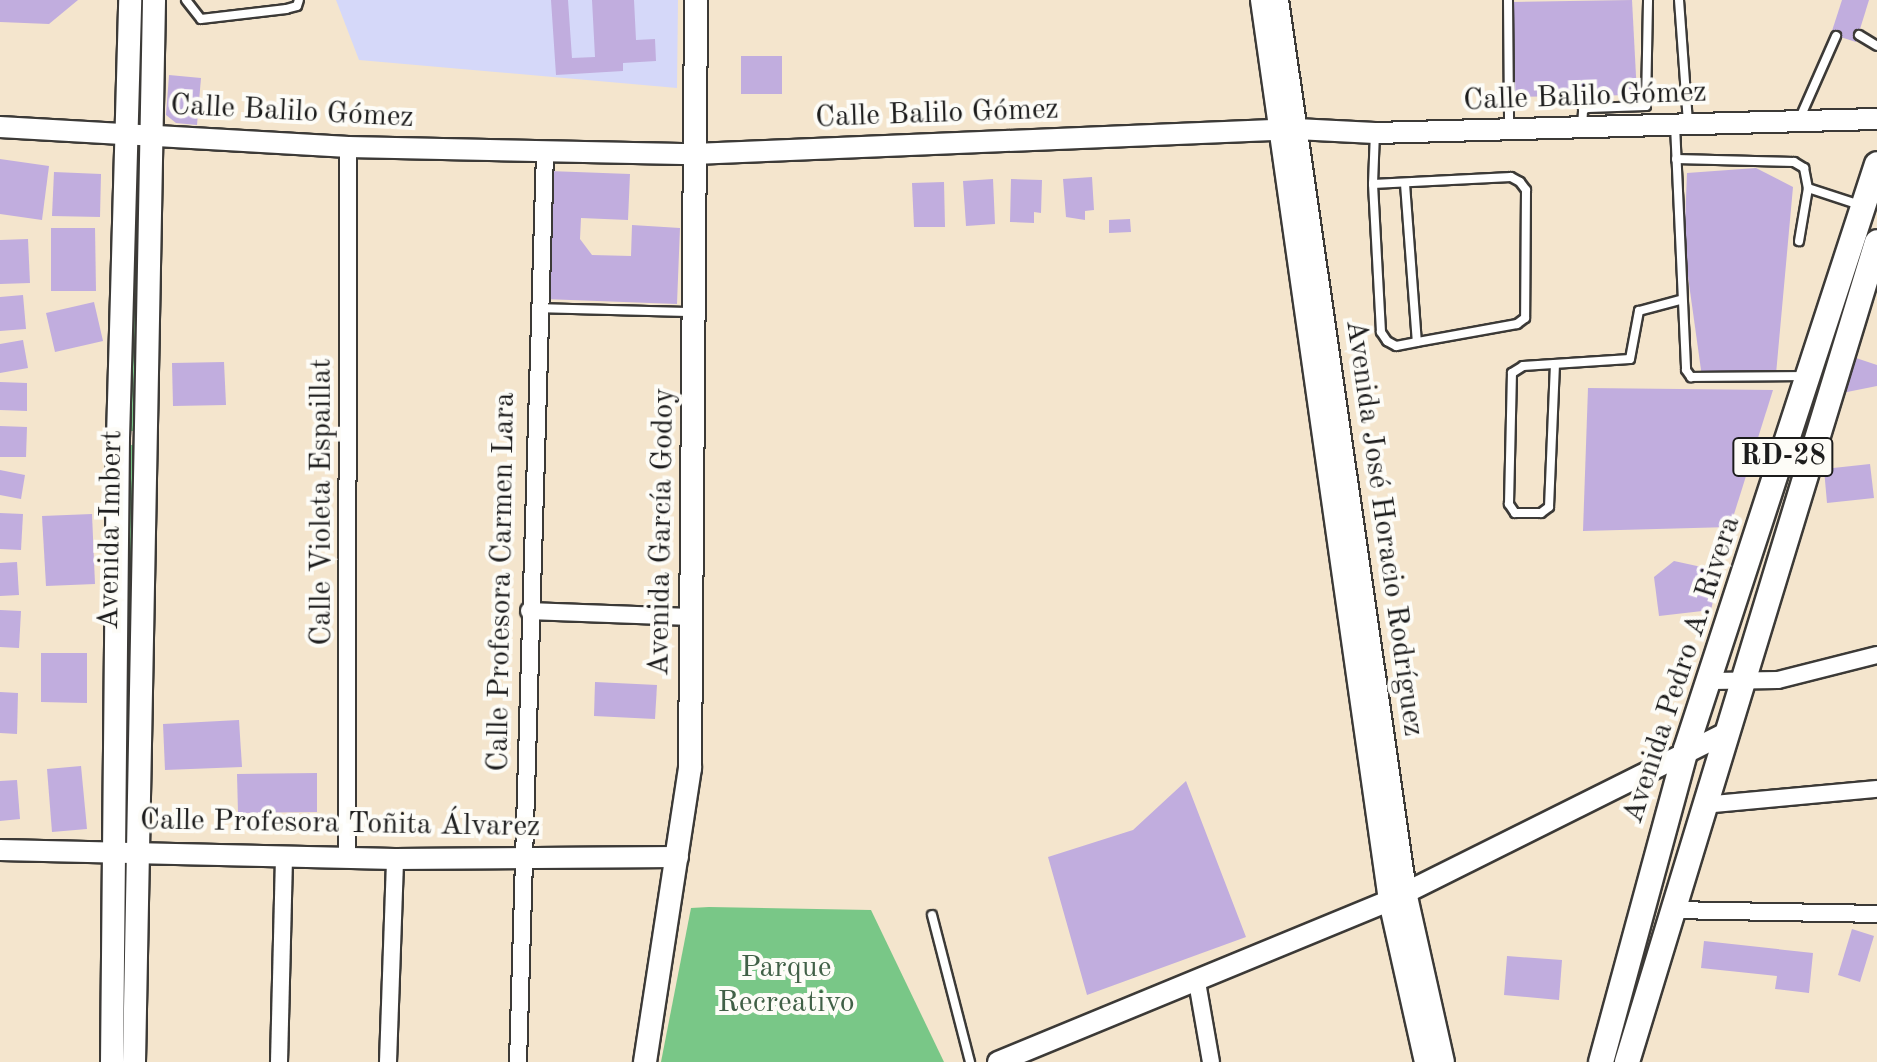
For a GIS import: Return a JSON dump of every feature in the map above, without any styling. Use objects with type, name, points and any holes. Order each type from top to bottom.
[{"type":"main road","name":"Avenida Imbert","points":[[130,0],[118,438],[126,851],[134,1062]]},
{"type":"main road","name":"Avenida Imbert","points":[[112,1062],[126,851],[142,438],[154,0]]},
{"type":"main road","name":"Avenida García Godoy","points":[[645,1062],[690,768],[696,0]]},
{"type":"main road","name":"Avenida Pedro A. Rivera","points":[[1601,1062],[1686,749],[1711,681],[1877,164]]},
{"type":"main road","name":"Avenida Pedro A. Rivera","points":[[1627,1062],[1724,734],[1877,242]]},
{"type":"street","name":"Avenida José Horacio Rodríguez","points":[[1261,0],[1287,129],[1397,896],[1425,1062]]},
{"type":"street","name":"Avenida José Horacio Rodríguez","points":[[1278,0],[1287,129]]},
{"type":"street","name":"Calle Balilo Gómez","points":[[0,127],[348,147],[694,154],[1287,129],[1375,133],[1877,119]]},
{"type":"street","name":"Calle Violeta Espaillat","points":[[347,857],[348,147]]},
{"type":"street","name":"Calle Profesora Carmen Lara","points":[[518,1062],[537,308],[545,151]]},
{"type":"street","points":[[118,438],[142,438]]},
{"type":"street","points":[[529,611],[690,617]]},
{"type":"street","points":[[1711,681],[1740,684],[1778,680],[1877,655]]},
{"type":"street","points":[[998,1062],[1197,982],[1397,896],[1686,749],[1724,734]]},
{"type":"street","points":[[1703,805],[1877,789]]},
{"type":"street","name":"Calle Profesora Toñita Álvarez","points":[[0,850],[395,859],[678,857]]},
{"type":"street","points":[[279,1062],[284,856]]},
{"type":"street","points":[[388,1062],[395,859]]},
{"type":"street","name":"Avenida José Horacio Rodríguez","points":[[1397,896],[1444,1062]]},
{"type":"street","points":[[1672,910],[1877,914]]},
{"type":"street","points":[[1197,982],[1211,1062]]},
{"type":"lane","points":[[186,0],[201,19],[286,9],[297,6],[299,0]]},
{"type":"lane","points":[[1508,0],[1509,128]]},
{"type":"lane","points":[[1582,127],[1583,110],[1588,108],[1646,106],[1648,0]]},
{"type":"lane","points":[[1679,0],[1682,124],[1676,159],[1684,358],[1691,377],[1809,376]]},
{"type":"lane","points":[[1859,35],[1877,46]]},
{"type":"lane","points":[[1799,121],[1836,36]]},
{"type":"lane","points":[[1373,184],[1511,177],[1526,190],[1525,318],[1517,324],[1396,346],[1381,332],[1373,184],[1375,133]]},
{"type":"lane","points":[[1676,159],[1794,162],[1804,168],[1808,188],[1799,241]]},
{"type":"lane","points":[[1405,184],[1417,342]]},
{"type":"lane","points":[[1808,188],[1863,206]]},
{"type":"lane","points":[[1555,364],[1549,507],[1541,513],[1515,513],[1509,504],[1512,373],[1523,366],[1633,357],[1639,311],[1680,300]]},
{"type":"lane","points":[[537,308],[694,312]]},
{"type":"lane","points":[[932,915],[970,1062]]},
{"type":"shaded area","points":[[336,0],[678,0],[677,88],[359,60]]},
{"type":"green space","points":[[144,143],[136,431],[122,431],[130,144]]},
{"type":"green space","points":[[122,445],[136,445],[130,844],[120,844]]},
{"type":"green space","name":"Parque Recreativo","points":[[691,908],[871,910],[944,1062],[661,1062]]},
{"type":"building","points":[[0,0],[78,0],[49,24],[0,22]]},
{"type":"building","points":[[551,0],[568,0],[572,58],[595,57],[592,0],[634,0],[636,40],[655,39],[656,61],[623,63],[623,71],[556,75]]},
{"type":"building","points":[[1632,0],[1637,95],[1511,97],[1513,2]]},
{"type":"building","points":[[1842,0],[1869,0],[1856,42],[1831,34]]},
{"type":"building","points":[[741,56],[782,56],[782,94],[741,94]]},
{"type":"building","points":[[169,75],[201,78],[197,125],[176,123],[166,115]]},
{"type":"building","points":[[0,159],[49,166],[42,220],[0,214]]},
{"type":"building","points":[[1756,168],[1793,187],[1776,374],[1702,377],[1684,248],[1687,173]]},
{"type":"building","points":[[549,171],[630,174],[628,220],[581,218],[580,239],[592,255],[631,256],[632,225],[680,228],[677,304],[544,299]]},
{"type":"building","points":[[54,172],[101,174],[100,217],[52,216]]},
{"type":"building","points":[[1092,177],[1094,210],[1085,211],[1085,220],[1066,217],[1063,179]]},
{"type":"building","points":[[993,179],[995,224],[966,226],[963,181]]},
{"type":"building","points":[[1011,179],[1042,180],[1041,213],[1034,212],[1034,223],[1010,222]]},
{"type":"building","points":[[944,182],[945,227],[914,227],[912,183]]},
{"type":"building","points":[[1130,219],[1131,232],[1109,233],[1109,220]]},
{"type":"building","points":[[51,228],[95,228],[96,291],[51,291]]},
{"type":"building","points":[[28,239],[30,283],[0,284],[0,240]]},
{"type":"building","points":[[23,295],[26,329],[0,331],[0,297]]},
{"type":"building","points":[[94,302],[103,341],[55,352],[46,313]]},
{"type":"building","points":[[23,340],[28,368],[0,373],[0,344]]},
{"type":"building","points":[[1853,357],[1877,365],[1877,386],[1842,393]]},
{"type":"building","points":[[224,362],[226,405],[173,406],[172,363]]},
{"type":"building","points":[[0,382],[27,383],[27,411],[0,410]]},
{"type":"building","points":[[1588,388],[1773,390],[1730,527],[1583,531]]},
{"type":"building","points":[[0,426],[27,427],[26,457],[0,457]]},
{"type":"building","points":[[1870,464],[1874,498],[1827,503],[1824,469]]},
{"type":"building","points":[[0,470],[25,475],[21,499],[0,495]]},
{"type":"building","points":[[0,513],[23,514],[21,550],[0,549]]},
{"type":"building","points":[[92,514],[95,584],[46,586],[42,516]]},
{"type":"building","points":[[1674,561],[1720,571],[1711,610],[1659,616],[1654,577]]},
{"type":"building","points":[[17,562],[19,595],[0,596],[0,563]]},
{"type":"building","points":[[0,610],[21,611],[19,648],[0,647]]},
{"type":"building","points":[[41,653],[87,653],[87,703],[41,702]]},
{"type":"building","points":[[595,682],[657,685],[655,719],[594,716]]},
{"type":"building","points":[[0,692],[18,693],[17,734],[0,733]]},
{"type":"building","points":[[239,720],[242,767],[165,770],[163,724]]},
{"type":"building","points":[[81,766],[87,829],[52,832],[47,769]]},
{"type":"building","points":[[317,773],[317,812],[238,813],[237,774]]},
{"type":"building","points":[[17,780],[20,819],[0,821],[0,781]]},
{"type":"building","points":[[1186,781],[1246,937],[1087,995],[1048,857],[1133,830]]},
{"type":"building","points":[[1852,929],[1874,936],[1860,982],[1838,975]]},
{"type":"building","points":[[1704,941],[1813,953],[1809,993],[1775,989],[1777,976],[1701,968]]},
{"type":"building","points":[[1507,956],[1562,960],[1559,1000],[1504,995]]}]
